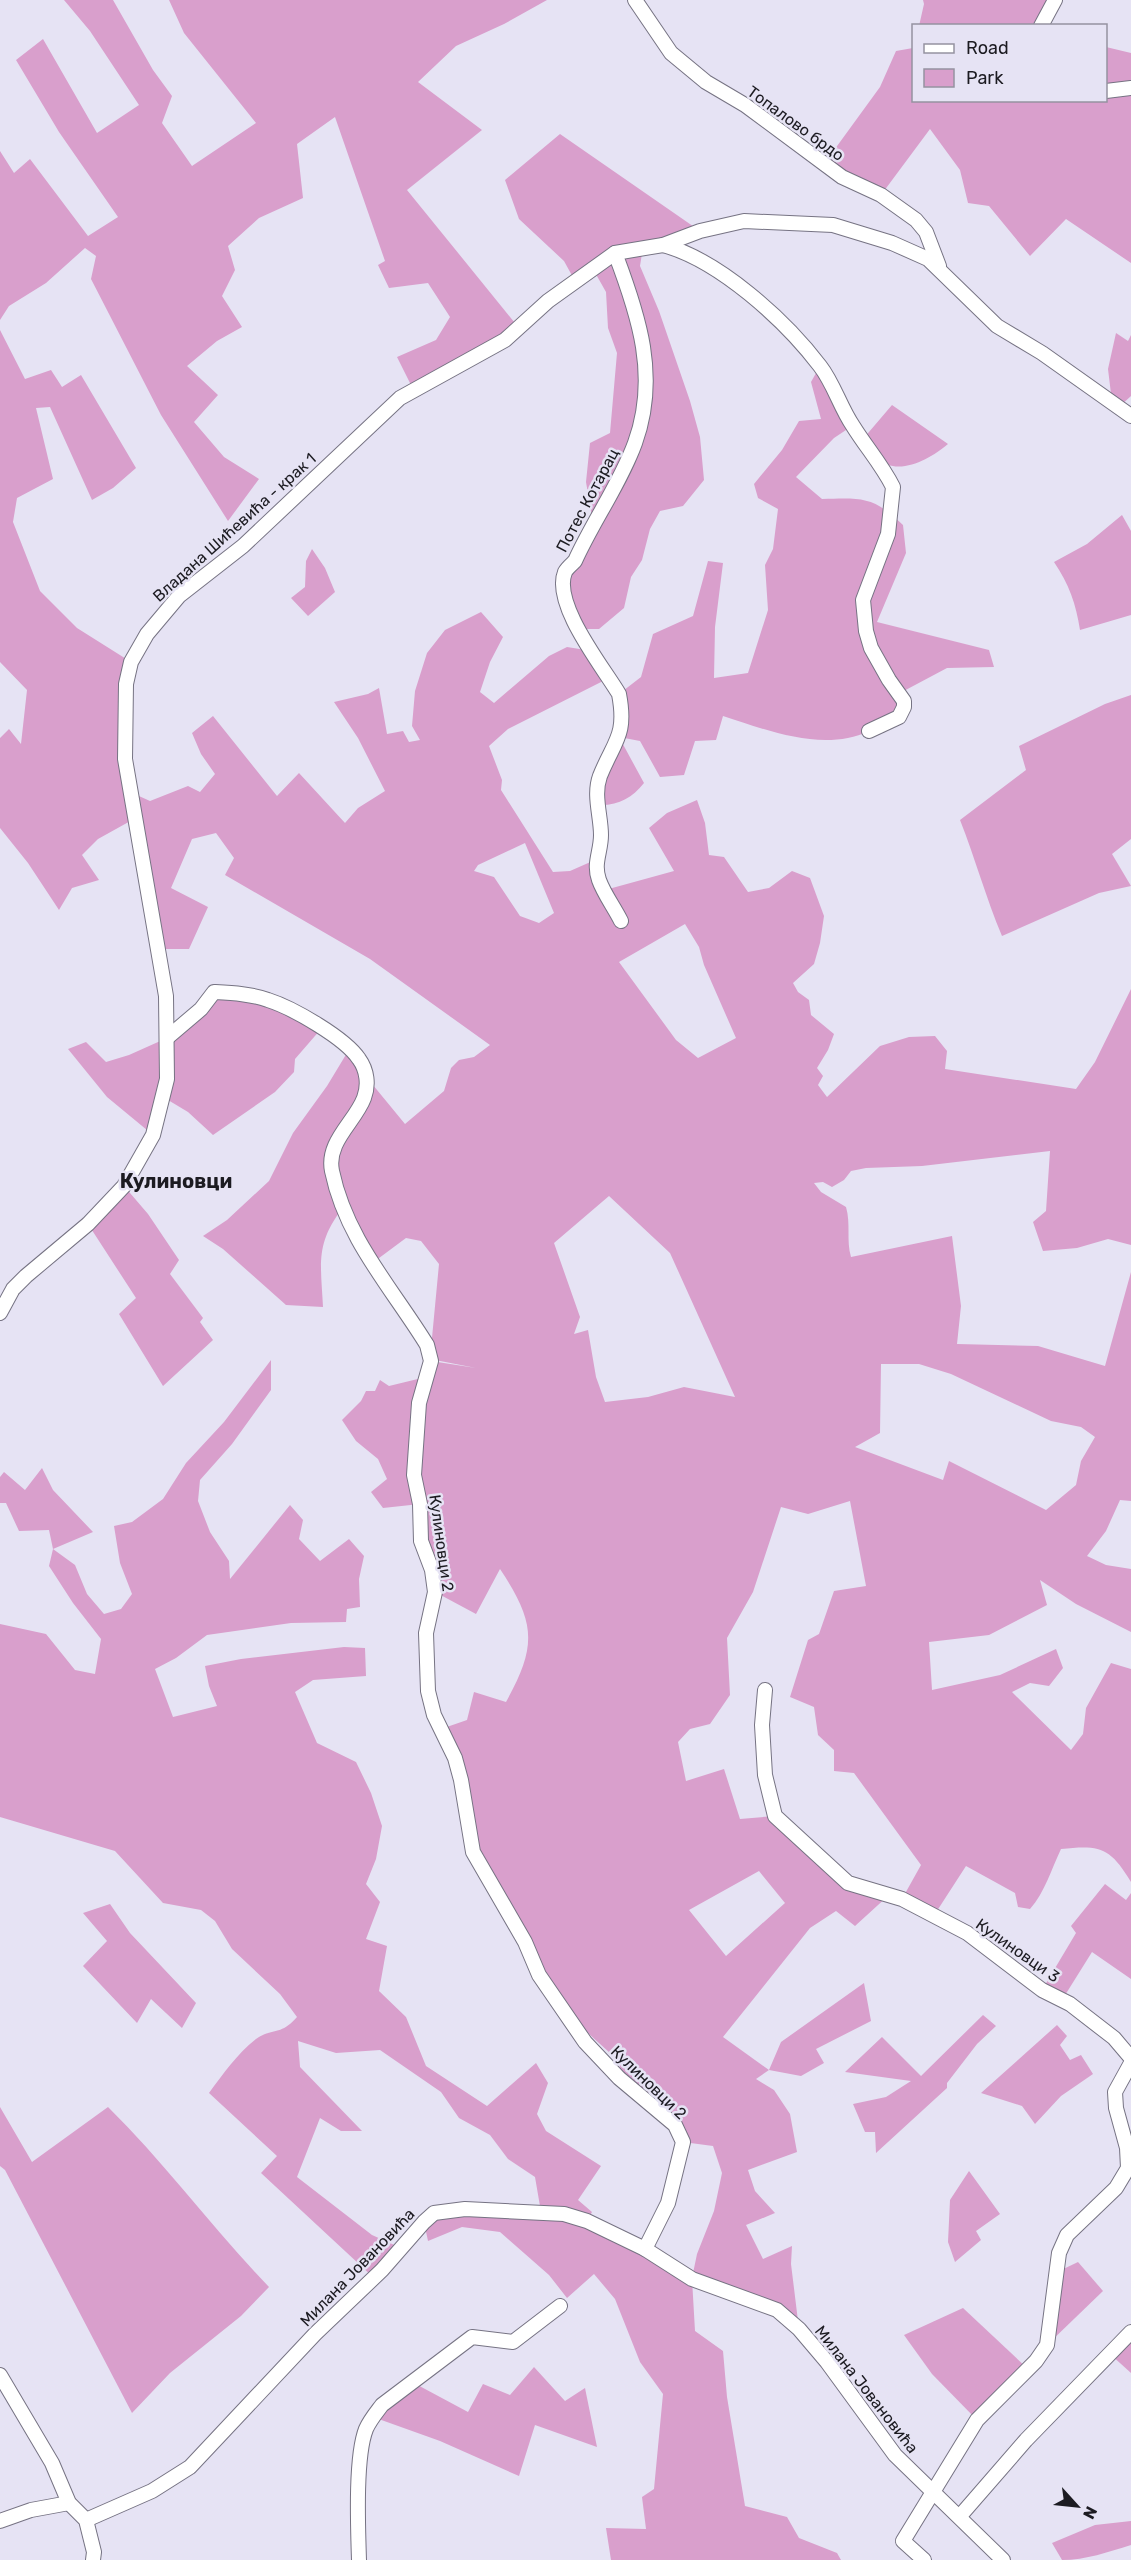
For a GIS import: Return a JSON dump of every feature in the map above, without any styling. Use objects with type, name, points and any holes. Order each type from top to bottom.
[{"type":"street","points":[[1042,24],[1055,0]]},
{"type":"street","name":"Топалово брдо","points":[[636,1],[671,53],[706,82],[745,105],[842,177],[881,195],[916,220],[930,243],[939,266]]},
{"type":"street","points":[[1107,91],[1131,88]]},
{"type":"street","name":"Владана Шићевића - крак 1","points":[[0,1313],[13,1289],[88,1224],[130,1177],[153,1135],[167,1079],[166,996],[160,950],[125,759],[126,684],[131,662],[139,645],[178,596],[243,546],[400,398],[505,340],[548,301],[615,253],[663,244],[700,231],[744,221],[833,225],[914,252]]},
{"type":"street","points":[[914,252],[930,243]]},
{"type":"street","points":[[663,244],[712,265],[787,329],[820,366],[852,426],[893,487],[888,534],[863,600],[866,631],[871,648],[904,701],[904,707],[899,717],[869,731]]},
{"type":"street","name":"Топалово брдо","points":[[914,252],[939,266],[978,310],[997,326],[1042,352],[1131,416]]},
{"type":"street","name":"Потес Котарац","points":[[615,253],[634,304],[643,340],[647,376],[644,412],[635,444],[575,561],[565,572],[564,584],[567,607],[619,694],[622,711],[623,723],[615,750],[600,778],[597,794],[602,837],[595,860],[599,880],[621,921]]},
{"type":"street","name":"Кулиновци 2","points":[[167,1038],[201,1009],[214,992],[246,995],[268,1000],[313,1023],[350,1048],[360,1060],[368,1079],[364,1098],[334,1148],[331,1168],[343,1208],[360,1246],[427,1346],[431,1361],[419,1403],[414,1475],[420,1504],[422,1541],[432,1570],[435,1592],[426,1633],[428,1691],[434,1715],[455,1758],[473,1852],[525,1942],[539,1975],[585,2042],[619,2078],[675,2125],[683,2142],[668,2203],[645,2249]]},
{"type":"street","name":"Кулиновци 3","points":[[765,1690],[762,1725],[765,1775],[775,1816],[848,1883],[902,1899],[940,1922],[967,1933],[1036,1986],[1077,2010],[1114,2038],[1131,2058]]},
{"type":"street","points":[[924,2560],[903,2541],[933,2495],[976,2420],[1036,2361],[1047,2344],[1059,2253],[1067,2235],[1116,2188],[1128,2168],[1127,2148],[1116,2108],[1115,2092],[1131,2063]]},
{"type":"street","name":"Милана Јовановића","points":[[86,2520],[152,2491],[190,2466],[315,2334],[382,2270],[434,2213],[465,2208],[564,2214],[587,2221],[645,2249],[692,2279],[755,2300],[785,2317],[827,2362],[895,2456],[933,2495],[960,2516],[1003,2560]]},
{"type":"street","points":[[358,2560],[363,2439],[372,2417],[382,2405],[471,2337],[513,2342],[560,2306]]},
{"type":"street","points":[[960,2516],[1002,2465],[1131,2332]]},
{"type":"street","points":[[0,2375],[52,2463],[69,2503],[86,2520],[94,2552],[93,2560]]},
{"type":"street","points":[[0,2521],[31,2510],[69,2503]]},
{"type":"green space","points":[[64,0],[113,0],[153,70],[172,96],[162,123],[192,166],[256,123],[184,33],[169,0],[547,0],[504,24],[456,46],[418,82],[482,130],[407,190],[519,328],[414,391],[397,357],[436,340],[450,317],[428,283],[389,288],[378,265],[385,261],[335,117],[297,144],[303,198],[259,218],[228,246],[235,270],[222,296],[242,327],[217,341],[187,366],[218,395],[194,422],[224,457],[259,479],[228,521],[161,415],[91,279],[96,256],[85,248],[46,283],[9,306],[0,320],[0,151],[14,173],[30,159],[88,236],[118,217],[59,132],[16,60],[43,39],[97,133],[139,105],[90,31]]},
{"type":"green space","points":[[923,0],[1055,0],[1042,24],[919,24]]},
{"type":"green space","points":[[1107,47],[1131,53],[1131,263],[1066,219],[1030,256],[989,206],[968,203],[960,170],[930,129],[881,195],[824,164],[880,87],[896,51],[912,48],[912,102],[1107,102]]},
{"type":"green space","points":[[560,134],[700,231],[643,247],[640,266],[659,311],[690,401],[700,437],[704,480],[683,506],[660,511],[650,529],[642,560],[631,577],[624,608],[599,629],[579,629],[564,584],[593,523],[586,482],[590,443],[610,433],[617,353],[608,328],[606,292],[593,269],[575,281],[564,261],[519,219],[505,180]]},
{"type":"green space","points":[[0,330],[25,379],[51,370],[62,387],[81,375],[136,468],[113,488],[92,500],[50,407],[36,408],[53,479],[17,498],[13,522],[40,591],[77,628],[131,662],[130,792],[150,801],[188,786],[200,792],[215,774],[201,754],[192,733],[213,716],[277,796],[299,773],[345,823],[358,808],[385,791],[358,738],[334,702],[368,694],[379,688],[387,734],[403,731],[409,742],[420,740],[412,726],[415,691],[427,653],[445,630],[481,612],[503,637],[490,662],[480,692],[494,703],[549,656],[567,647],[592,651],[609,678],[508,729],[489,746],[502,780],[501,790],[553,872],[570,871],[595,860],[605,890],[674,871],[649,828],[667,813],[697,800],[705,823],[709,855],[724,857],[748,892],[769,888],[792,871],[810,878],[824,916],[820,943],[814,964],[793,983],[798,992],[809,1000],[811,1015],[834,1034],[817,1068],[823,1076],[818,1085],[827,1097],[880,1046],[909,1037],[935,1036],[947,1051],[945,1069],[1076,1089],[1095,1062],[1131,989],[1131,1245],[1108,1239],[1077,1248],[1043,1251],[1033,1222],[1046,1211],[1050,1151],[922,1166],[866,1168],[851,1171],[844,1180],[832,1187],[823,1182],[814,1183],[821,1192],[846,1207],[851,1257],[952,1236],[961,1306],[957,1344],[1038,1346],[1105,1366],[1131,1272],[1131,1501],[1120,1500],[1106,1531],[1087,1556],[1106,1565],[1131,1569],[1131,1632],[1076,1604],[1040,1580],[1047,1605],[989,1635],[929,1642],[932,1690],[1000,1675],[1056,1649],[1063,1668],[1049,1686],[1030,1683],[1012,1692],[1071,1750],[1083,1734],[1086,1708],[1111,1663],[1131,1669],[1131,1882],[1124,1870],[1110,1855],[1095,1848],[1074,1848],[1061,1849],[1044,1888],[1030,1909],[1018,1907],[1015,1893],[966,1866],[933,1917],[902,1899],[921,1865],[854,1773],[834,1771],[834,1750],[818,1735],[814,1707],[790,1697],[808,1640],[819,1634],[834,1591],[866,1586],[850,1501],[808,1514],[781,1507],[753,1592],[727,1638],[730,1695],[710,1724],[690,1729],[678,1742],[686,1781],[724,1769],[740,1819],[775,1816],[848,1883],[889,1895],[855,1926],[836,1911],[810,1928],[723,2037],[769,2070],[756,2079],[774,2090],[790,2114],[797,2152],[748,2170],[755,2191],[775,2213],[746,2225],[763,2259],[792,2246],[791,2264],[799,2329],[777,2310],[692,2279],[695,2331],[723,2351],[727,2397],[745,2506],[787,2517],[799,2538],[837,2553],[841,2560],[611,2560],[606,2528],[646,2529],[642,2497],[654,2489],[663,2394],[640,2362],[615,2299],[594,2274],[567,2298],[549,2275],[500,2232],[462,2227],[428,2241],[424,2222],[434,2213],[541,2212],[535,2177],[508,2159],[490,2135],[459,2118],[441,2092],[380,2050],[336,2053],[298,2041],[300,2067],[362,2131],[341,2131],[320,2118],[297,2177],[372,2235],[401,2248],[374,2278],[261,2173],[277,2156],[209,2093],[249,2045],[261,2036],[286,2027],[297,2017],[280,1994],[232,1949],[215,1921],[201,1910],[163,1903],[115,1851],[0,1817],[0,1624],[46,1634],[75,1670],[95,1674],[101,1639],[73,1603],[49,1566],[53,1549],[75,1565],[87,1594],[104,1614],[121,1609],[132,1594],[120,1563],[114,1526],[132,1522],[163,1499],[186,1463],[224,1422],[271,1360],[271,1390],[232,1444],[200,1480],[198,1501],[210,1532],[229,1561],[230,1579],[290,1505],[303,1520],[299,1539],[320,1561],[349,1539],[364,1556],[359,1579],[360,1607],[347,1609],[346,1622],[291,1623],[207,1635],[176,1658],[155,1669],[173,1717],[217,1706],[209,1686],[205,1666],[241,1659],[344,1647],[365,1648],[366,1676],[313,1680],[295,1692],[317,1743],[356,1762],[371,1793],[382,1826],[376,1859],[366,1884],[380,1902],[366,1939],[387,1946],[379,1991],[406,2017],[426,2066],[487,2106],[536,2063],[548,2083],[537,2114],[546,2131],[601,2166],[578,2200],[592,2212],[587,2221],[692,2278],[697,2254],[714,2211],[722,2173],[713,2146],[683,2142],[619,2078],[620,2062],[559,2007],[473,1852],[441,1729],[467,1720],[474,1692],[506,1702],[523,1665],[527,1650],[526,1620],[520,1605],[500,1569],[476,1614],[435,1592],[420,1504],[383,1508],[371,1492],[387,1479],[378,1459],[356,1441],[342,1420],[361,1401],[366,1391],[375,1391],[380,1380],[389,1386],[426,1377],[431,1361],[476,1368],[430,1359],[439,1264],[421,1241],[406,1238],[371,1264],[342,1209],[327,1233],[324,1244],[321,1267],[323,1307],[286,1305],[223,1249],[203,1236],[227,1220],[269,1181],[293,1133],[327,1086],[350,1048],[368,1079],[405,1124],[444,1091],[451,1068],[459,1060],[474,1057],[490,1045],[370,959],[225,875],[234,858],[216,833],[192,839],[171,888],[208,907],[189,949],[160,949],[134,819],[98,839],[82,855],[99,880],[72,888],[59,910],[28,863],[0,828],[0,738],[9,729],[21,744],[27,690],[0,662]],"holes":[[[525,843],[554,913],[539,923],[520,916],[494,877],[474,871],[478,865]],[[685,924],[699,947],[704,965],[736,1038],[698,1058],[676,1040],[619,962]],[[609,1196],[670,1253],[735,1397],[684,1387],[648,1397],[605,1402],[596,1377],[588,1330],[574,1334],[580,1317],[554,1243]],[[881,1364],[919,1364],[951,1374],[1051,1421],[1081,1427],[1095,1437],[1081,1461],[1076,1485],[1046,1510],[949,1461],[943,1480],[855,1447],[880,1433]],[[759,1871],[785,1903],[726,1956],[689,1910]]]},
{"type":"green space","points":[[1116,333],[1128,341],[1131,335],[1131,396],[1119,407],[1112,402],[1108,369]]},
{"type":"green space","points":[[820,366],[852,426],[834,438],[796,477],[822,499],[866,501],[883,509],[903,525],[906,553],[877,622],[989,650],[994,667],[947,668],[900,693],[904,707],[883,723],[874,729],[851,737],[814,740],[795,737],[723,716],[716,740],[695,741],[684,775],[660,777],[640,741],[619,737],[644,783],[624,800],[598,805],[615,750],[619,694],[641,677],[653,634],[693,616],[708,561],[723,563],[715,627],[714,678],[748,673],[768,610],[765,565],[773,549],[778,509],[758,498],[754,484],[782,450],[799,421],[821,419],[811,382]]},
{"type":"green space","points":[[892,405],[948,444],[914,464],[895,466],[877,459],[863,439]]},
{"type":"green space","points":[[1122,515],[1131,531],[1131,615],[1080,630],[1071,594],[1054,562],[1087,544]]},
{"type":"green space","points":[[312,549],[325,568],[335,592],[308,616],[291,598],[305,587],[306,561]]},
{"type":"green space","points":[[1131,695],[1131,839],[1112,854],[1131,886],[1099,893],[1002,936],[960,820],[1026,770],[1019,746],[1105,704]]},
{"type":"green space","points":[[214,992],[235,993],[321,1029],[295,1059],[294,1072],[275,1092],[213,1135],[188,1112],[163,1097],[153,1135],[107,1097],[68,1049],[86,1042],[106,1062],[129,1055],[167,1038]]},
{"type":"green space","points":[[124,1186],[148,1214],[179,1260],[170,1274],[203,1318],[200,1322],[213,1340],[163,1386],[119,1314],[136,1298],[88,1224]]},
{"type":"green space","points":[[42,1468],[53,1490],[93,1532],[53,1549],[49,1530],[19,1531],[6,1503],[0,1503],[0,1477],[4,1472],[25,1490]]},
{"type":"green space","points":[[1105,1884],[1126,1900],[1131,1893],[1131,1979],[1092,1952],[1062,2000],[1042,1990],[1076,1933],[1071,1926]]},
{"type":"green space","points":[[110,1904],[130,1933],[196,2003],[182,2028],[151,1999],[137,2023],[83,1966],[107,1941],[83,1913]]},
{"type":"green space","points":[[864,1983],[871,2021],[816,2049],[824,2063],[801,2076],[769,2070],[781,2042]]},
{"type":"green space","points":[[983,2015],[996,2026],[977,2044],[947,2083],[947,2088],[876,2153],[875,2132],[865,2132],[853,2104],[886,2097],[911,2081],[845,2072],[882,2037],[921,2076]]},
{"type":"green space","points":[[1057,2025],[1067,2036],[1060,2045],[1070,2060],[1081,2055],[1093,2074],[1061,2096],[1035,2124],[1022,2106],[981,2093]]},
{"type":"green space","points":[[0,2107],[32,2162],[108,2107],[269,2287],[241,2316],[170,2373],[132,2413],[5,2170],[0,2166]]},
{"type":"green space","points":[[969,2171],[1000,2214],[976,2231],[981,2240],[955,2262],[948,2242],[950,2200]]},
{"type":"green space","points":[[1078,2262],[1103,2291],[1047,2345],[1055,2273]]},
{"type":"green space","points":[[963,2308],[1028,2369],[977,2420],[932,2374],[904,2335]]},
{"type":"green space","points":[[1131,2332],[1131,2373],[1110,2354]]},
{"type":"green space","points":[[534,2367],[565,2401],[585,2388],[597,2447],[535,2425],[519,2476],[440,2441],[373,2417],[412,2382],[468,2412],[483,2384],[510,2395]]},
{"type":"green space","points":[[1131,2521],[1131,2545],[1105,2553],[1080,2559],[1062,2560],[1052,2543],[1095,2525]]},
{"type":"district","name":"Кулиновци","points":[[176,1181]]}]
